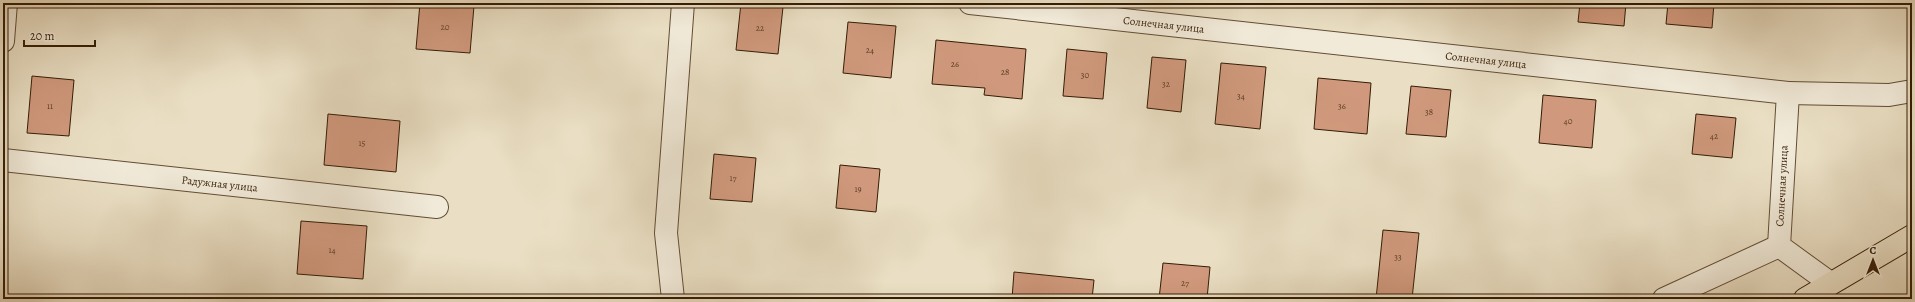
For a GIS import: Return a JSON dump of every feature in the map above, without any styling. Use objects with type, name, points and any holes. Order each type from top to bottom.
[{"type":"main road","points":[[1805,299],[1912,236]]},
{"type":"street","points":[[3,41],[6,3]]},
{"type":"street","points":[[673,299],[666,233],[683,3]]},
{"type":"street","name":"Солнечная улица","points":[[970,3],[1788,93],[1779,246]]},
{"type":"street","points":[[1788,93],[1889,96],[1912,91]]},
{"type":"street","name":"Радужная улица","points":[[3,160],[438,207]]},
{"type":"street","points":[[1664,299],[1779,246],[1830,283]]},
{"type":"building","points":[[420,3],[474,6],[470,53],[416,49]]},
{"type":"building","points":[[741,3],[783,7],[778,54],[736,50]]},
{"type":"building","points":[[1580,3],[1626,3],[1624,26],[1578,22]]},
{"type":"building","points":[[1668,3],[1714,3],[1712,28],[1666,24]]},
{"type":"building","points":[[848,22],[896,26],[891,78],[843,73]]},
{"type":"building","points":[[936,40],[1026,49],[1022,99],[984,95],[985,88],[932,84]]},
{"type":"building","points":[[1067,49],[1107,53],[1103,99],[1063,96]]},
{"type":"building","points":[[1152,57],[1186,60],[1181,112],[1147,108]]},
{"type":"building","points":[[1221,63],[1266,67],[1260,129],[1215,124]]},
{"type":"building","points":[[32,76],[74,80],[69,136],[27,133]]},
{"type":"building","points":[[1318,78],[1371,83],[1367,134],[1314,129]]},
{"type":"building","points":[[1411,86],[1451,90],[1446,137],[1406,134]]},
{"type":"building","points":[[1543,95],[1596,100],[1592,148],[1539,143]]},
{"type":"building","points":[[328,114],[400,121],[396,172],[324,165]]},
{"type":"building","points":[[1696,114],[1736,118],[1732,158],[1692,154]]},
{"type":"building","points":[[714,154],[756,158],[752,202],[710,199]]},
{"type":"building","points":[[840,165],[880,169],[876,212],[836,208]]},
{"type":"building","points":[[301,221],[367,226],[363,279],[297,274]]},
{"type":"building","points":[[1383,230],[1419,233],[1412,299],[1376,299]]},
{"type":"building","points":[[1163,263],[1210,267],[1207,299],[1159,299]]},
{"type":"building","points":[[1014,272],[1094,280],[1092,299],[1012,299]]}]
